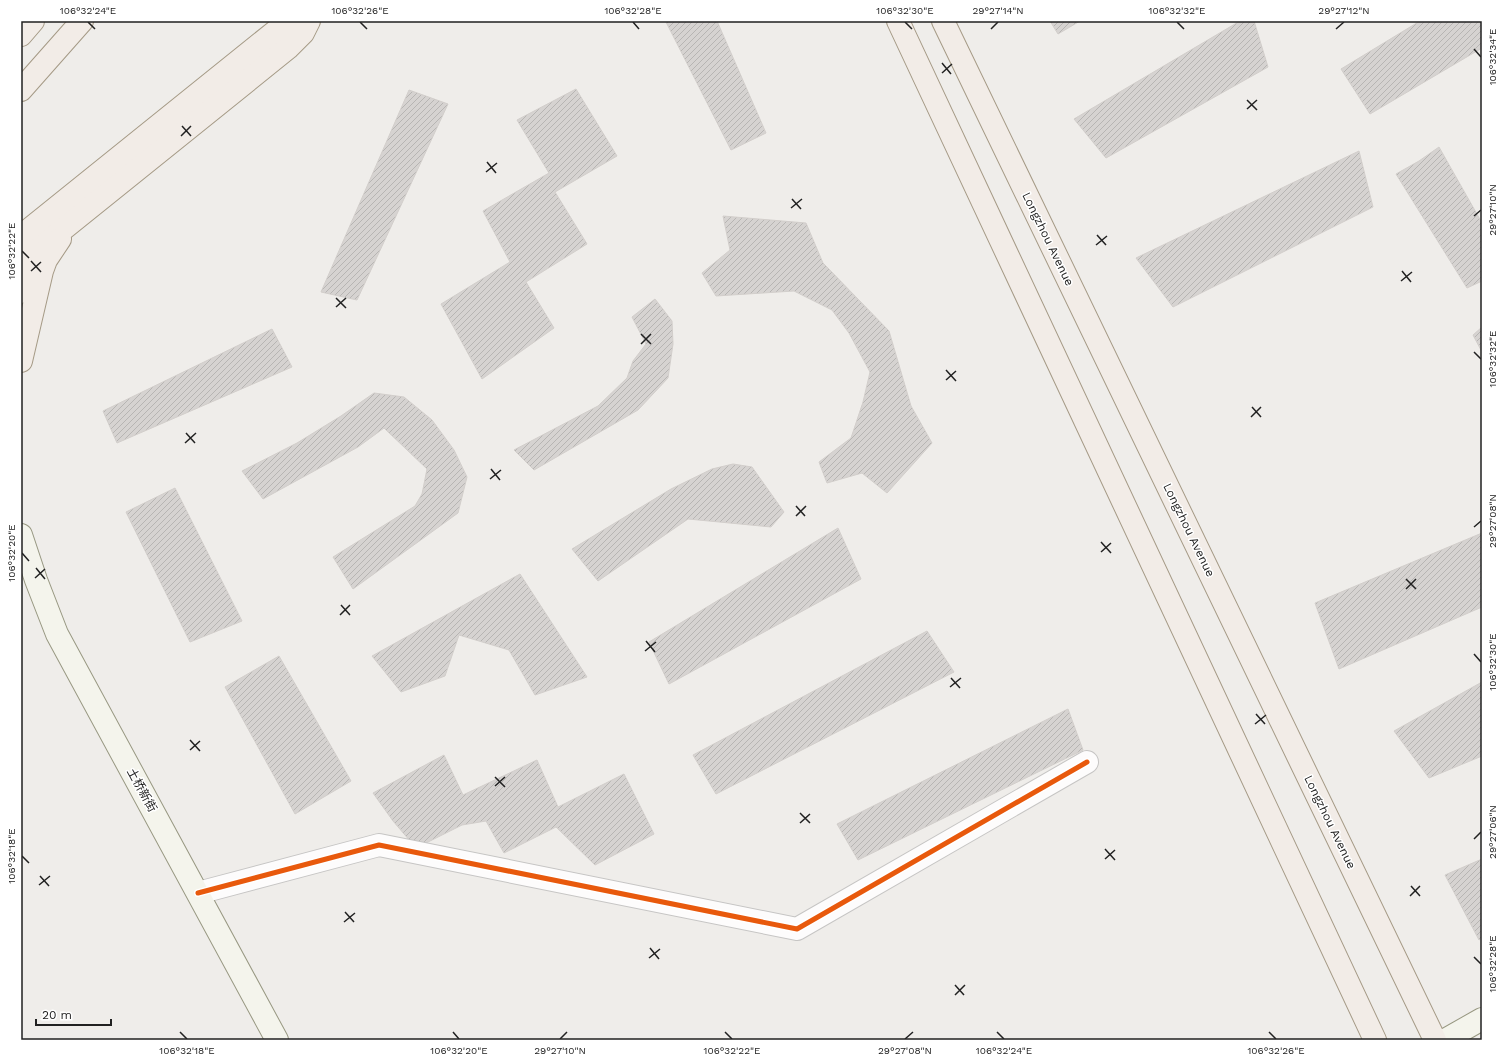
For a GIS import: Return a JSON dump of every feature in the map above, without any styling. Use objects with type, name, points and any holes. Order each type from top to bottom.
[{"type":"main road","points":[[21,35],[34,21]]},
{"type":"main road","points":[[21,90],[82,21]]},
{"type":"main road","points":[[21,236],[277,30],[286,21]]},
{"type":"main road","points":[[25,260],[288,48],[303,33],[309,21]]},
{"type":"main road","points":[[886,21],[926,80]]},
{"type":"main road","points":[[898,21],[1375,1040]]},
{"type":"main road","name":"Longzhou Avenue","points":[[943,21],[1436,1040]]},
{"type":"main road","points":[[951,21],[964,64]]},
{"type":"main road","points":[[21,292],[25,260],[43,225],[61,204]]},
{"type":"main road","points":[[21,361],[42,271],[46,260],[59,240],[84,213]]},
{"type":"street","name":"土桥新街","points":[[21,535],[36,580],[57,634],[277,1040]]},
{"type":"street","points":[[198,893],[379,845],[797,929],[1087,762]]},
{"type":"street","points":[[1445,1040],[1482,1019]]},
{"type":"building","points":[[717,21],[766,133],[731,150],[666,22]]},
{"type":"building","points":[[1050,21],[1080,21],[1058,34]]},
{"type":"building","points":[[1240,21],[1254,21],[1268,67],[1106,158],[1074,119]]},
{"type":"building","points":[[1420,21],[1482,21],[1482,48],[1370,114],[1341,69]]},
{"type":"building","points":[[576,89],[617,156],[555,192],[587,244],[526,282],[554,328],[482,379],[441,304],[510,262],[483,211],[549,173],[517,120]]},
{"type":"building","points":[[409,90],[448,104],[357,300],[321,292]]},
{"type":"building","points":[[1439,147],[1482,223],[1482,281],[1467,288],[1396,174],[1419,161]]},
{"type":"building","points":[[1359,151],[1373,207],[1173,307],[1136,258]]},
{"type":"building","points":[[723,216],[806,223],[823,263],[889,331],[911,406],[932,443],[887,493],[862,473],[827,483],[819,462],[851,438],[863,402],[870,372],[849,333],[832,310],[794,291],[716,296],[702,273],[730,250]]},
{"type":"building","points":[[655,299],[672,321],[673,344],[668,378],[638,410],[534,470],[514,450],[598,406],[627,378],[633,361],[646,344],[632,317]]},
{"type":"building","points":[[1482,327],[1482,352],[1473,335]]},
{"type":"building","points":[[272,329],[292,367],[117,443],[103,411]]},
{"type":"building","points":[[374,393],[404,397],[432,420],[454,450],[467,477],[458,513],[353,589],[333,557],[415,506],[422,494],[427,469],[384,428],[358,447],[263,499],[242,471],[297,443],[341,416]]},
{"type":"building","points":[[733,464],[752,467],[784,512],[771,527],[688,519],[598,581],[572,549],[671,489],[712,469]]},
{"type":"building","points":[[175,488],[242,621],[190,642],[126,512]]},
{"type":"building","points":[[838,528],[861,579],[669,684],[649,642]]},
{"type":"building","points":[[1482,533],[1482,607],[1339,669],[1315,603]]},
{"type":"building","points":[[520,574],[587,677],[535,695],[509,650],[459,635],[445,676],[401,692],[372,656]]},
{"type":"building","points":[[927,631],[954,672],[716,794],[693,755]]},
{"type":"building","points":[[279,656],[351,781],[295,814],[225,687]]},
{"type":"building","points":[[1482,682],[1482,756],[1429,778],[1394,731]]},
{"type":"building","points":[[1068,709],[1083,750],[858,860],[837,824]]},
{"type":"building","points":[[444,755],[463,795],[537,760],[558,807],[624,774],[654,834],[595,865],[556,827],[504,853],[486,821],[462,825],[416,848],[393,821],[373,793]]},
{"type":"building","points":[[1482,859],[1482,938],[1479,940],[1445,875]]},
{"type":"cycle path","points":[[198,893],[379,845],[797,929],[1087,762]]}]
